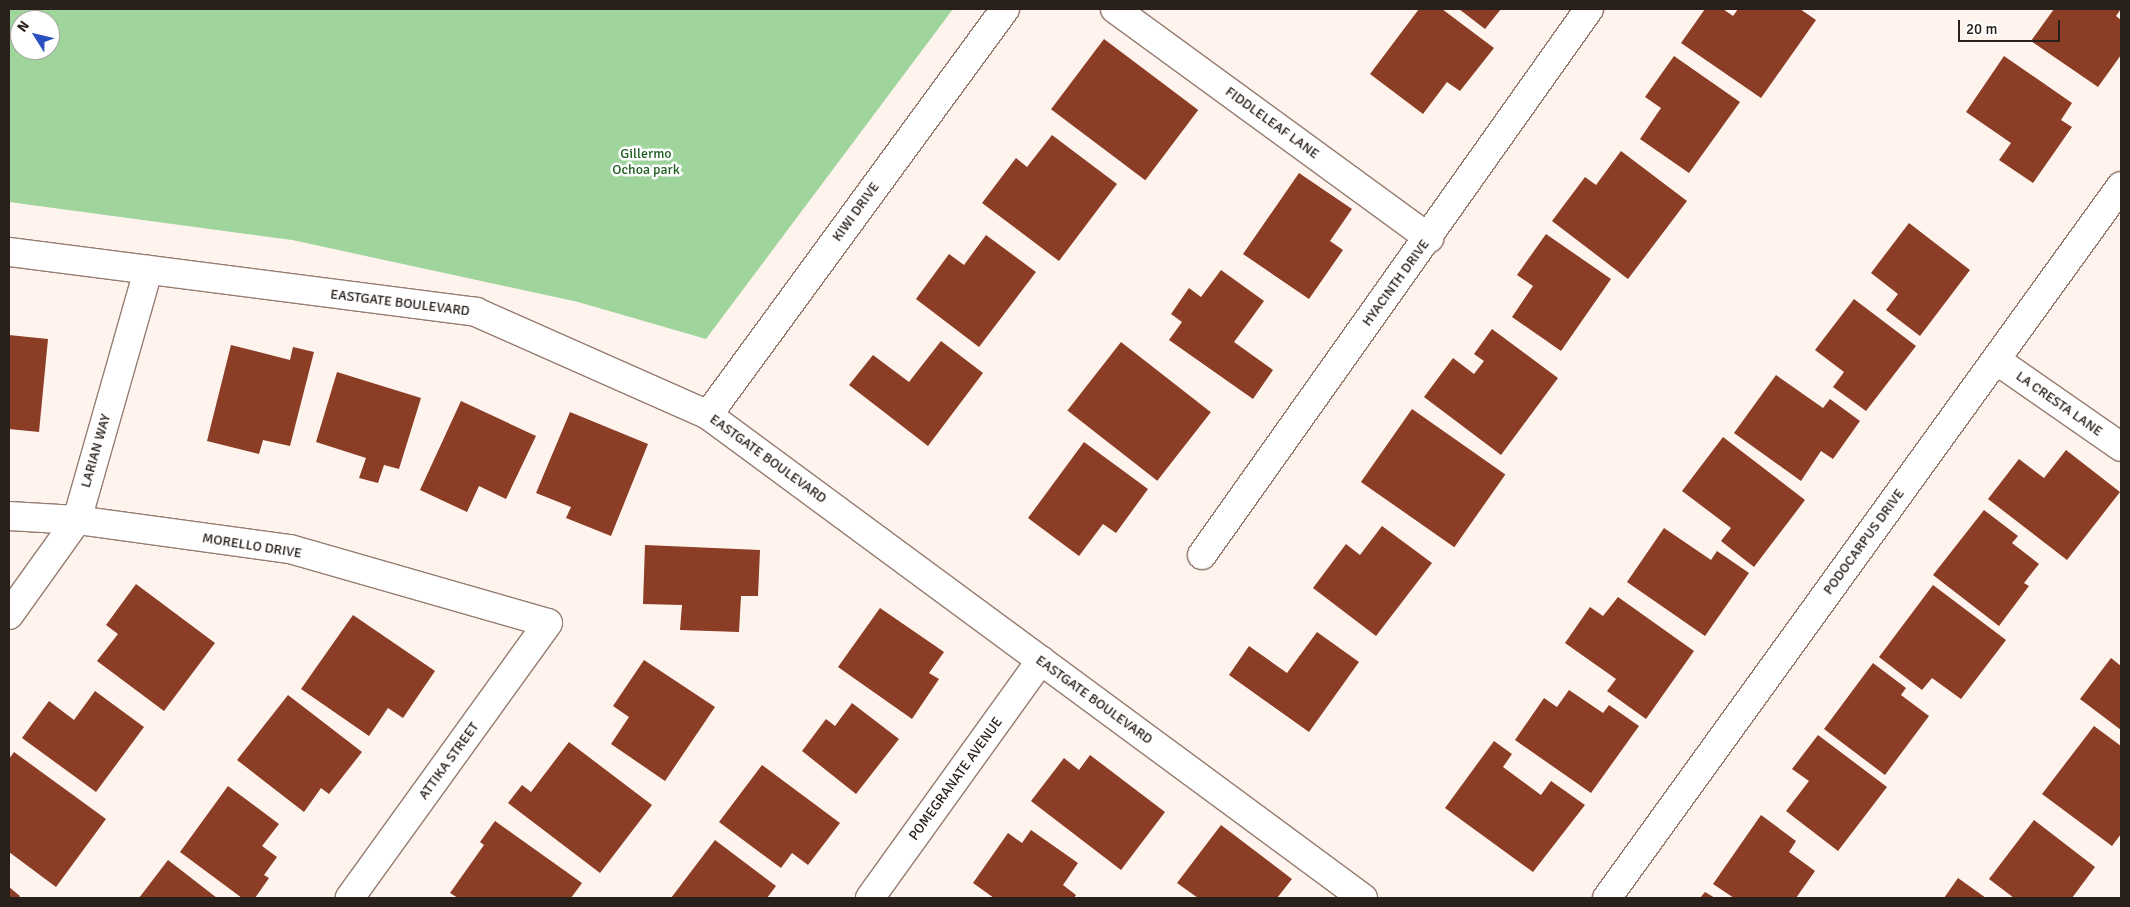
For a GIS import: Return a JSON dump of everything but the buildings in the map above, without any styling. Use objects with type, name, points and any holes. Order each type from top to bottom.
[{"type":"street","name":"KIWI DRIVE","points":[[708,415],[1005,9]]},
{"type":"street","name":"FIDDLELEAF LANE","points":[[1115,9],[1428,238]]},
{"type":"street","name":"HYACINTH DRIVE","points":[[1202,555],[1589,9]]},
{"type":"street","name":"PODOCARPUS DRIVE","points":[[1606,898],[2121,186]]},
{"type":"street","name":"EASTGATE BOULEVARD","points":[[9,252],[476,312],[708,415],[1363,898]]},
{"type":"street","name":"LARIAN WAY","points":[[9,615],[77,520],[148,270]]},
{"type":"street","name":"LA CRESTA LANE","points":[[1996,360],[2121,447]]},
{"type":"street","name":"MORELLO DRIVE","points":[[9,516],[77,520],[290,550],[548,623]]},
{"type":"street","name":"ATTIKA STREET","points":[[350,898],[548,623]]},
{"type":"street","name":"POMEGRANATE AVENUE","points":[[870,898],[1041,660]]},
{"type":"green space","name":"Gillermo Ochoa park","points":[[9,9],[953,9],[706,339],[578,302],[292,240],[9,202]]}]
